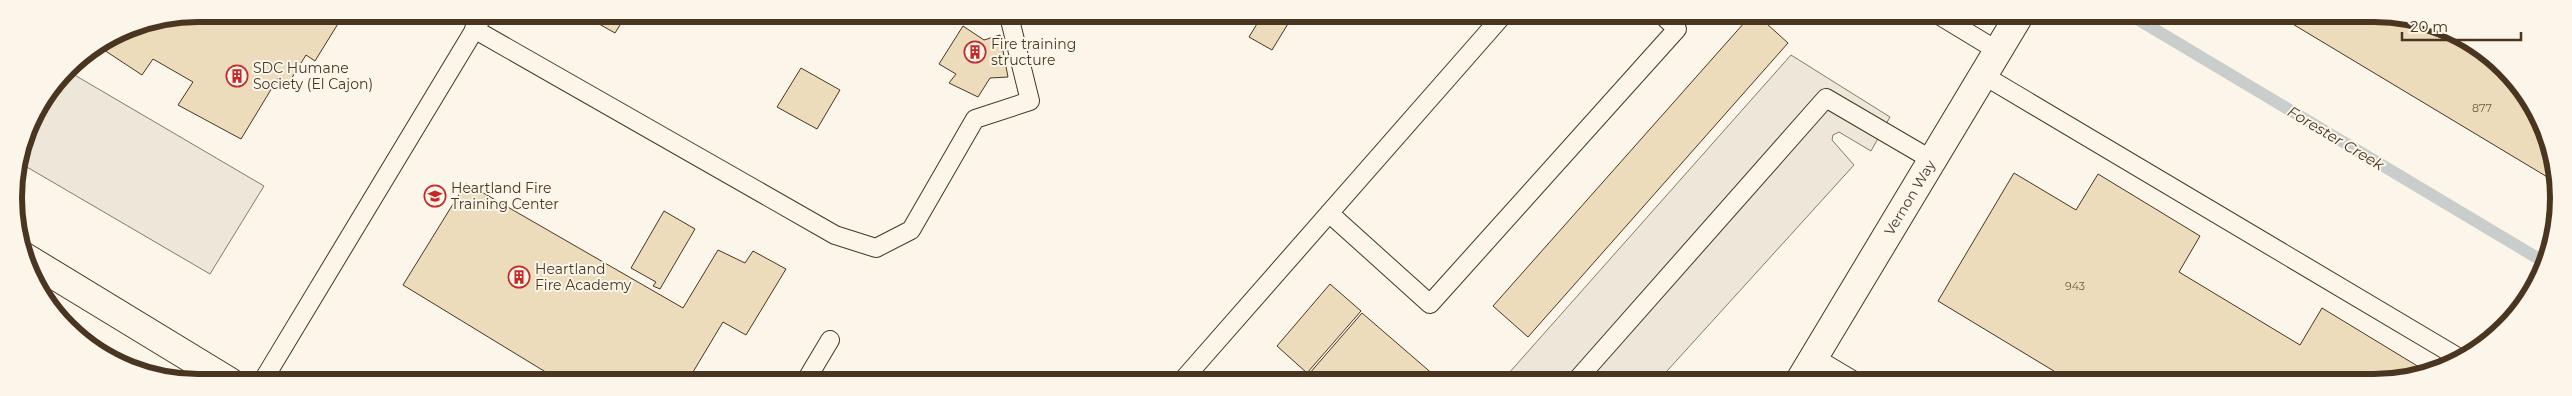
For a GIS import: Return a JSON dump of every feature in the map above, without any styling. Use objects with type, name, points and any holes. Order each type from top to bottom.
[{"type":"street","name":"Vernon Way","points":[[1804,373],[2015,23]]},
{"type":"street","points":[[35,264],[217,374]]},
{"type":"lane","points":[[267,374],[479,22]]},
{"type":"lane","points":[[474,29],[836,235],[876,248],[912,230],[975,119],[1030,101],[1011,22]]},
{"type":"lane","points":[[1188,374],[1496,23]]},
{"type":"lane","points":[[1329,213],[1430,304],[1677,29],[1670,23]]},
{"type":"lane","points":[[1952,23],[1998,51]]},
{"type":"lane","points":[[1984,75],[2453,354]]},
{"type":"lane","points":[[1583,373],[1826,98],[1932,160]]},
{"type":"lane","points":[[810,374],[830,340]]},
{"type":"lane","points":[[1814,357],[1841,373]]},
{"type":"shaded area","points":[[1791,55],[1890,117],[1871,151],[1839,132],[1833,135],[1832,140],[1854,165],[1665,373],[1509,373]]},
{"type":"shaded area","points":[[74,74],[264,186],[210,274],[26,166],[28,153],[46,110]]},
{"type":"building","name":"SDC Humane Society (El Cajon)","points":[[198,22],[339,22],[315,61],[306,55],[288,84],[278,78],[241,139],[178,105],[193,82],[153,59],[142,75],[104,50],[131,36],[153,28],[175,24]]},
{"type":"building","points":[[596,22],[622,22],[615,33]]},
{"type":"building","points":[[1258,22],[1289,22],[1272,50],[1249,37]]},
{"type":"building","points":[[1744,23],[1766,23],[1788,43],[1528,337],[1493,306]]},
{"type":"building","points":[[2291,23],[2397,24],[2419,28],[2441,36],[2472,52],[2506,82],[2520,100],[2536,131],[2544,153],[2548,178]]},
{"type":"building","name":"Fire training structure","points":[[963,26],[984,40],[1000,35],[1008,77],[990,78],[978,97],[949,83],[956,74],[939,64]]},
{"type":"building","points":[[801,68],[840,90],[817,129],[777,107]]},
{"type":"building","points":[[2014,173],[2076,210],[2098,174],[2200,236],[2179,272],[2300,345],[2322,308],[2420,368],[2385,373],[2057,373],[1938,301]]},
{"type":"building","name":"Heartland Fire Academy","points":[[466,183],[683,308],[718,250],[745,263],[753,251],[786,269],[746,335],[723,322],[692,374],[549,374],[403,285]]},
{"type":"building","points":[[664,211],[695,229],[660,289],[653,286],[656,282],[631,268]]},
{"type":"building","points":[[1330,284],[1361,311],[1307,373],[1277,346]]},
{"type":"building","points":[[1362,313],[1432,373],[1309,373]]},
{"type":"waterway","name":"Forester Creek","points":[[2144,23],[2538,259]]},
{"type":"place","name":"Fire training structure","points":[[975,52]]},
{"type":"place","name":"SDC Humane Society (El Cajon)","points":[[237,76]]},
{"type":"place","name":"Heartland Fire Training Center","points":[[435,196]]},
{"type":"place","name":"Heartland Fire Academy","points":[[519,277]]}]
